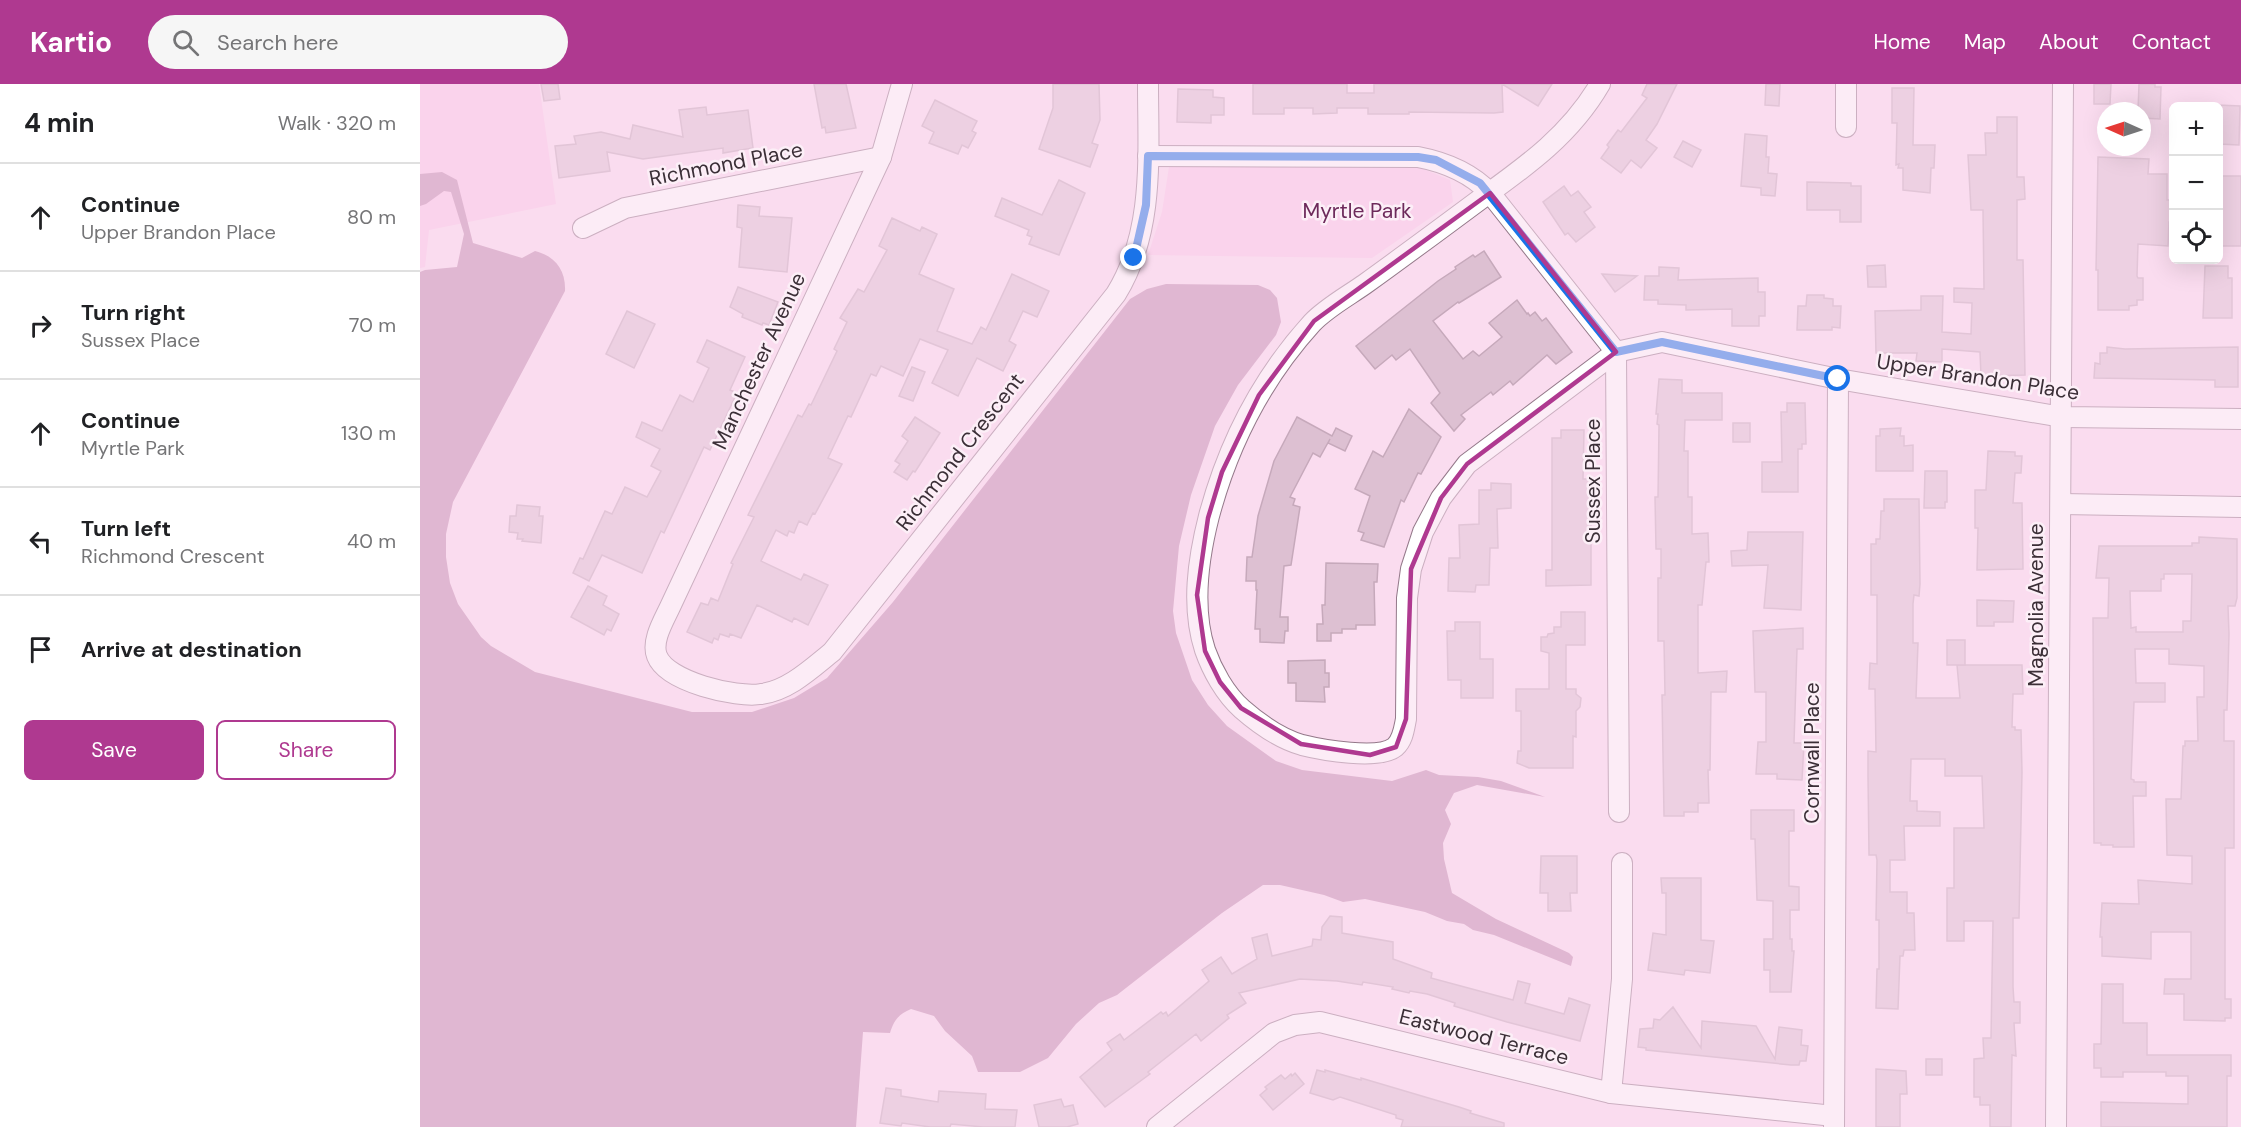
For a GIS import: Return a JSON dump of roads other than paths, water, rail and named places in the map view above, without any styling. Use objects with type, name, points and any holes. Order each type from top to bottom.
[{"type":"street","name":"Manchester Avenue","points":[[657,656],[657,638],[664,620],[881,157],[902,84]]},
{"type":"street","name":"Richmond Crescent","points":[[657,656],[663,666],[691,682],[716,690],[745,695],[762,694],[781,688],[809,671],[832,652],[1116,294],[1129,273],[1146,205],[1148,84]]},
{"type":"street","points":[[1490,193],[1573,124],[1600,84]]},
{"type":"street","points":[[1846,84],[1846,127]]},
{"type":"street","name":"Magnolia Avenue","points":[[2056,1127],[2063,84]]},
{"type":"street","points":[[1148,156],[1418,157],[1436,160],[1461,171],[1480,183],[1490,193],[1616,352]]},
{"type":"street","name":"Richmond Place","points":[[583,228],[625,208],[881,157]]},
{"type":"street","name":"Upper Brandon Place","points":[[1490,193],[1314,321],[1258,395],[1238,432],[1222,472],[1208,518],[1200,558],[1197,595],[1198,623],[1205,651],[1220,682],[1241,708],[1271,730],[1301,744],[1370,755],[1384,753],[1396,747],[1403,735],[1406,719],[1407,598],[1411,569],[1423,532],[1441,498],[1467,464],[1616,352],[1662,342],[1838,379],[2062,417],[2241,419]]},
{"type":"street","name":"Sussex Place","points":[[1616,352],[1619,812]]},
{"type":"street","name":"Cornwall Place","points":[[1834,1122],[1838,379]]},
{"type":"street","points":[[2061,504],[2241,507]]},
{"type":"street","points":[[1611,1093],[1622,979],[1622,863]]},
{"type":"street","name":"Eastwood Terrace","points":[[1157,1127],[1274,1033],[1295,1025],[1320,1022],[1611,1093],[1834,1122]]},
{"type":"park label","name":"Myrtle Park","points":[[1357,211]]}]
